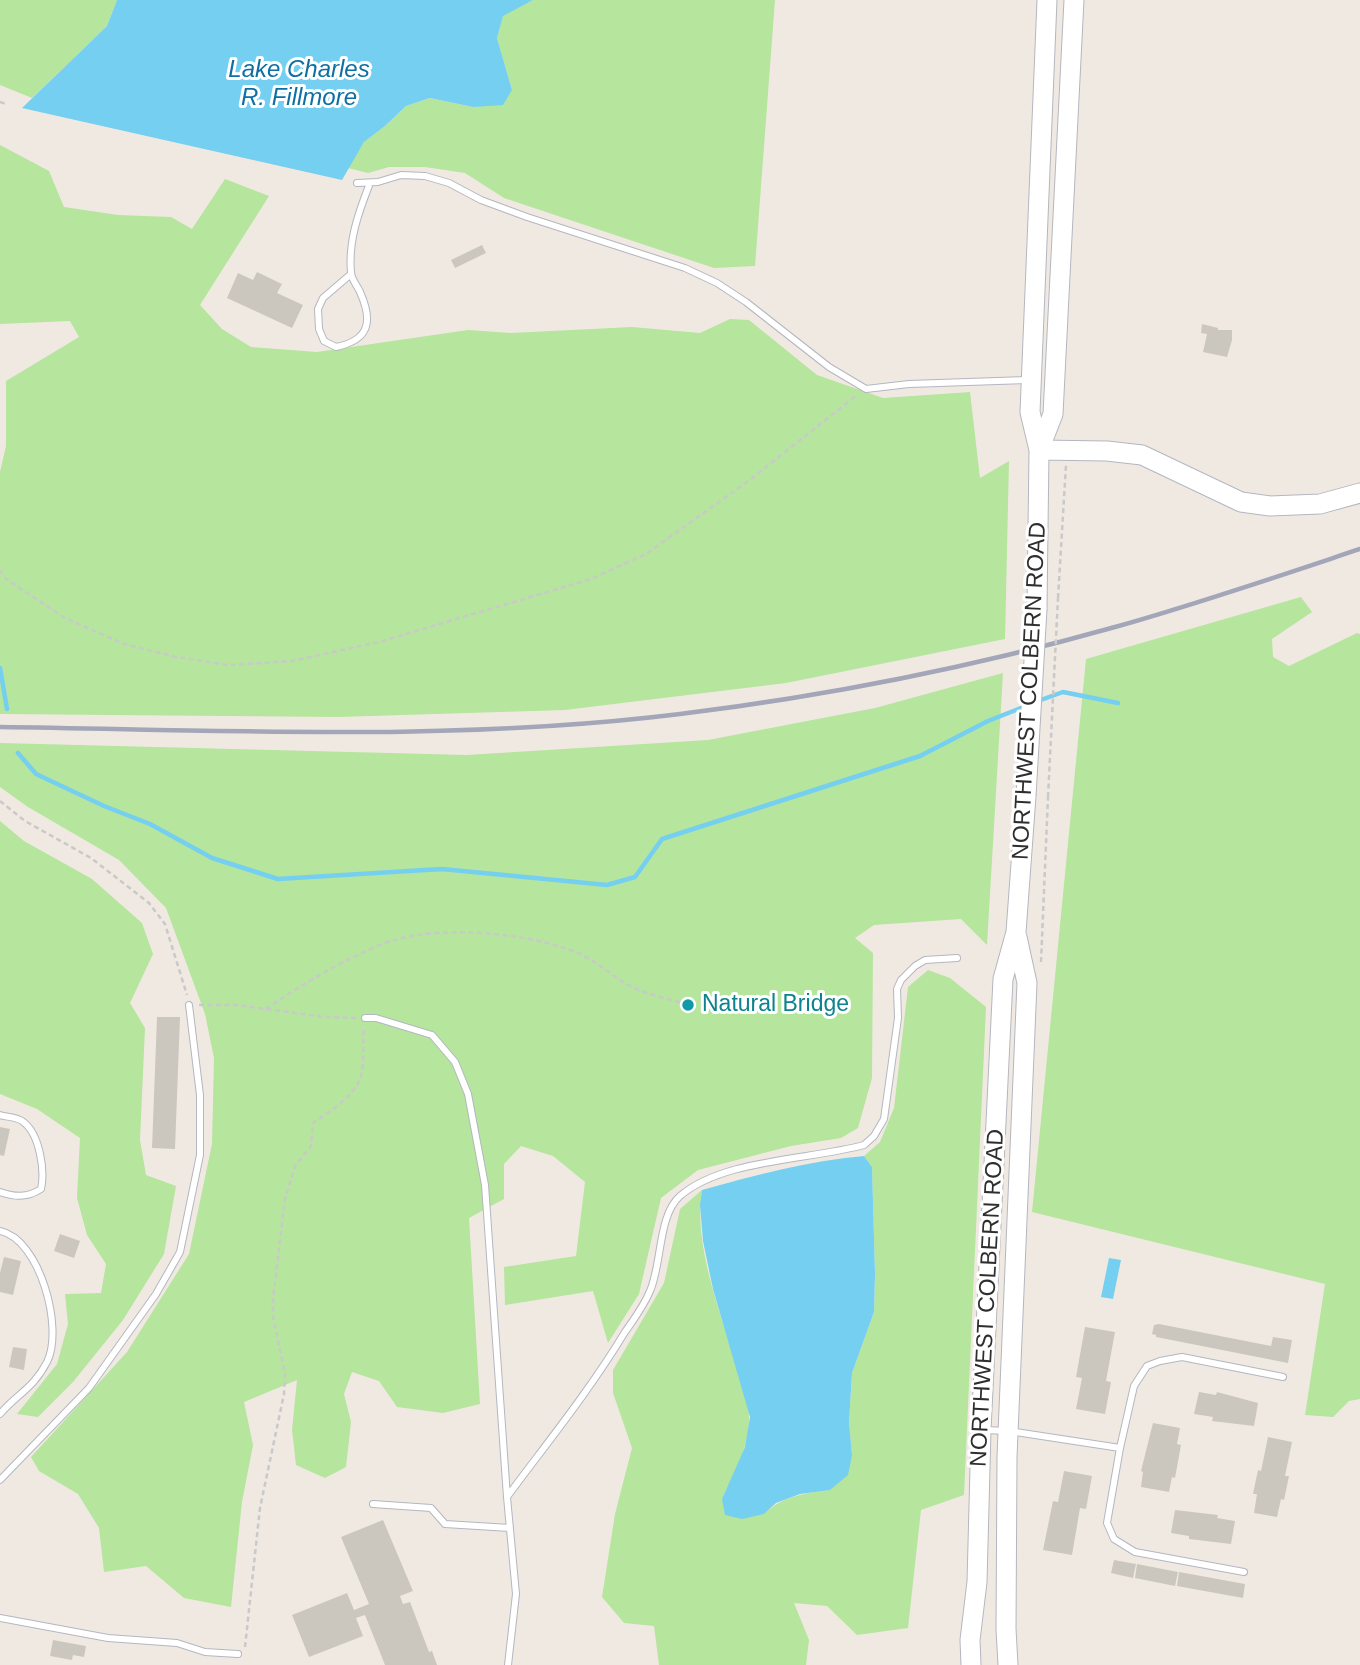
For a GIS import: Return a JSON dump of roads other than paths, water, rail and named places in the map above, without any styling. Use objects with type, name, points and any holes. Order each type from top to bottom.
[{"type":"main road","name":"NORTHWEST COLBERN ROAD","points":[[971,1665],[970,1640],[977,1582],[981,1430],[1003,979],[1016,932],[1037,609],[1040,450],[1030,411],[1047,0]]},
{"type":"main road","name":"NORTHWEST COLBERN ROAD","points":[[1040,450],[1053,414],[1074,0]]},
{"type":"main road","points":[[1040,450],[1107,451],[1142,455],[1241,502],[1260,505],[1320,504],[1360,493]]},
{"type":"main road","name":"NORTHWEST COLBERN ROAD","points":[[1008,1665],[1006,1540],[1009,1431],[1027,983],[1016,932]]},
{"type":"lane","points":[[357,183],[370,183],[401,175],[425,176],[449,183],[481,200],[527,217],[685,268],[717,283],[747,302],[819,360],[866,389],[909,384],[1031,380]]},
{"type":"lane","points":[[351,274],[323,298],[318,309],[319,329],[324,341],[336,348],[354,344],[365,330],[368,314],[351,274],[354,228],[370,183]]},
{"type":"lane","points":[[507,1497],[607,1362],[650,1293],[658,1268],[666,1219],[678,1198],[696,1185],[722,1174],[864,1145],[874,1136],[884,1119],[898,1018],[897,989],[901,980],[915,965],[925,960],[957,958]]},
{"type":"lane","points":[[0,1479],[89,1388],[156,1294],[180,1252],[200,1155],[200,1095],[189,1005]]},
{"type":"lane","points":[[365,1018],[376,1018],[432,1035],[455,1062],[468,1094],[485,1185],[516,1594],[508,1665]]},
{"type":"lane","points":[[0,1115],[22,1121],[33,1136],[41,1155],[44,1175],[41,1189],[30,1196],[11,1196],[0,1192]]},
{"type":"lane","points":[[0,1231],[21,1245],[31,1257],[43,1281],[52,1306],[54,1339],[48,1360],[33,1384],[0,1414]]},
{"type":"lane","points":[[1244,1572],[1135,1552],[1114,1539],[1107,1523],[1120,1448],[1135,1386],[1147,1366],[1182,1357],[1283,1377]]},
{"type":"lane","points":[[981,1430],[1009,1431],[1120,1448]]},
{"type":"lane","points":[[373,1504],[431,1508],[445,1524],[454,1526],[510,1528]]},
{"type":"lane","points":[[0,1618],[116,1639],[177,1643],[205,1652],[238,1654]]},
{"type":"water","name":"Lake Charles R. Fillmore","points":[[117,0],[533,0],[503,16],[497,38],[512,90],[503,105],[473,107],[430,98],[406,106],[364,142],[342,180],[22,108],[107,26]]},
{"type":"water","points":[[864,1156],[872,1167],[874,1312],[852,1373],[849,1422],[852,1455],[848,1475],[830,1490],[800,1494],[776,1503],[764,1514],[742,1519],[725,1515],[722,1499],[745,1447],[750,1417],[713,1289],[703,1241],[700,1205],[702,1190],[802,1165]]},
{"type":"water","points":[[1109,1258],[1121,1260],[1113,1299],[1101,1297]]},
{"type":"waterway","points":[[0,668],[7,709]]},
{"type":"waterway","points":[[1038,701],[1063,692],[1118,703]]},
{"type":"waterway","points":[[18,753],[36,774],[150,824],[212,858],[278,879],[442,869],[607,885],[635,877],[662,839],[920,756],[988,721],[1026,706]]},
{"type":"railway","points":[[0,727],[255,732],[425,731],[595,723],[680,714],[845,689],[1008,655],[1146,618],[1360,549]]},
{"type":"place","name":"Natural Bridge","points":[[688,1005]]}]
